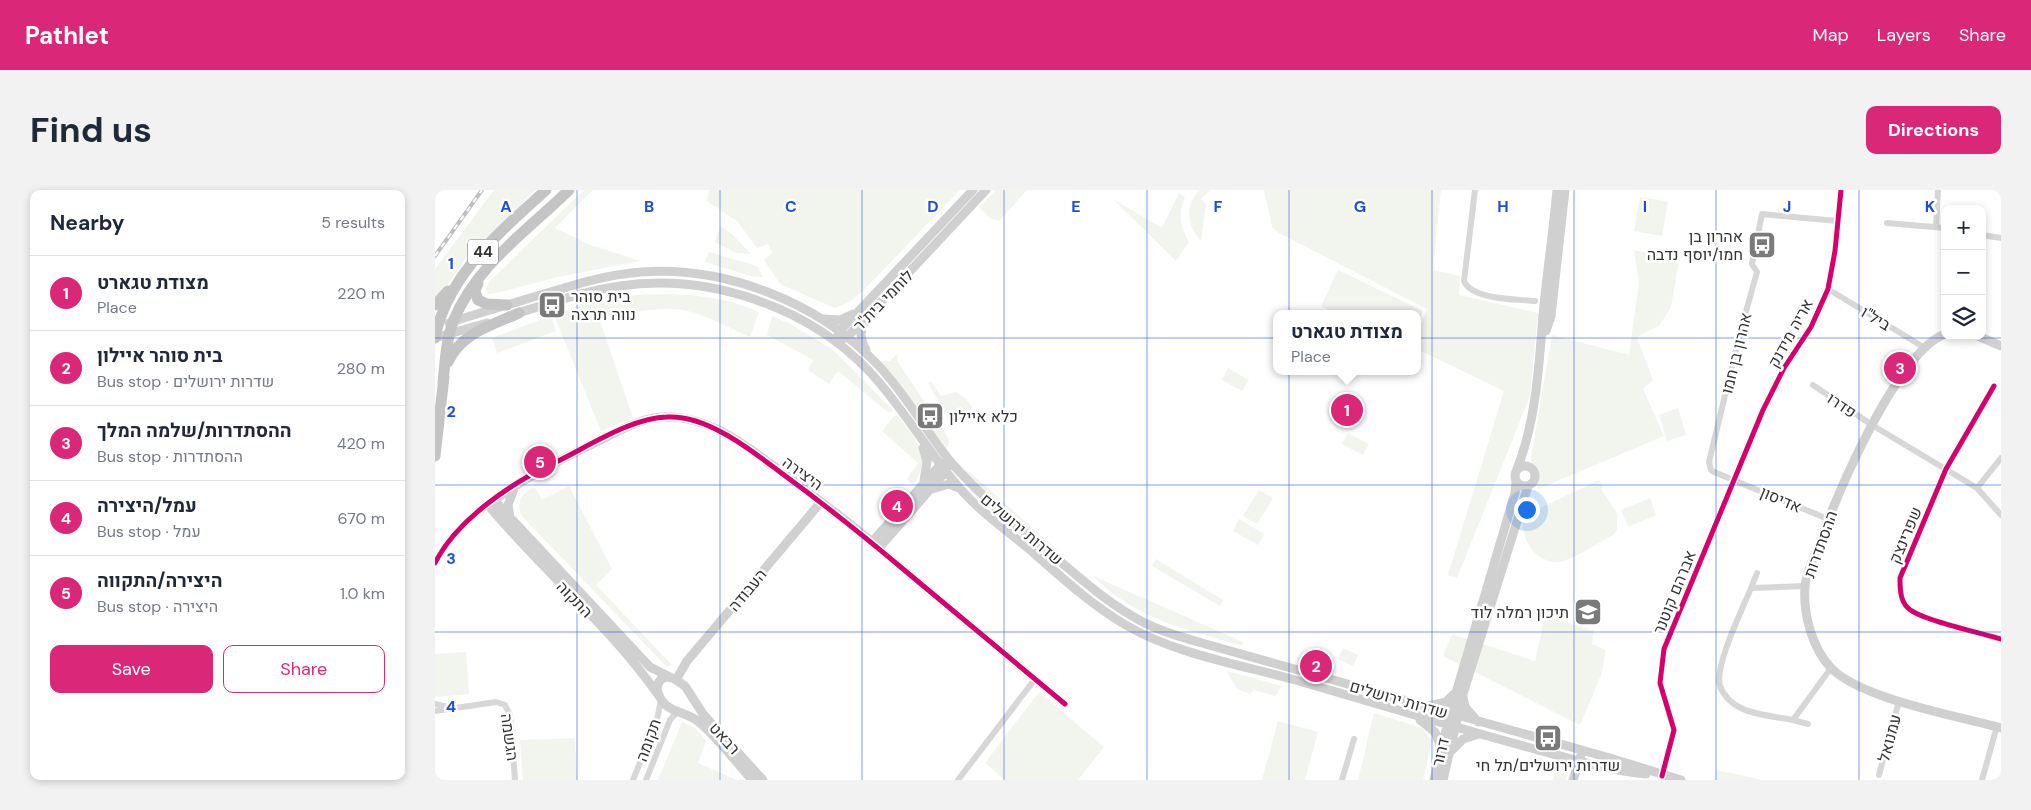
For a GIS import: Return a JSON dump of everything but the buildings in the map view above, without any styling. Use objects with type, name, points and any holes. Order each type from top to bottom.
[{"type":"highway","name":"44","points":[[436,331],[449,296],[467,269],[546,190]]},
{"type":"highway","name":"44","points":[[435,456],[443,383],[450,334],[454,321],[476,282],[483,274],[521,233],[569,190]]},
{"type":"highway","points":[[435,305],[467,269]]},
{"type":"highway","points":[[483,274],[475,291],[478,300],[487,304],[507,305]]},
{"type":"highway","points":[[443,383],[449,361],[454,351],[463,341],[475,332],[519,313]]},
{"type":"street","name":"לוחמי בית\"ר","points":[[843,334],[861,308],[973,190]]},
{"type":"street","name":"לוחמי בית\"ר","points":[[835,342],[868,316],[986,190]]},
{"type":"street","points":[[1475,190],[1464,281],[1466,286],[1479,294],[1535,301]]},
{"type":"street","points":[[1528,466],[1527,445],[1542,343],[1543,316],[1557,190]]},
{"type":"street","points":[[1542,343],[1551,316],[1565,190]]},
{"type":"street","name":"אריה מידנק","points":[[1735,479],[1763,410],[1784,368],[1811,327],[1827,289],[1835,251],[1841,190]]},
{"type":"street","points":[[1936,226],[1938,190]]},
{"type":"street","name":"אהרון בן חמו","points":[[1735,479],[1714,472],[1711,470],[1709,462],[1739,337],[1757,272],[1752,264],[1762,214],[1837,221]]},
{"type":"street","points":[[1887,223],[1941,227]]},
{"type":"street","points":[[1986,236],[2001,238]]},
{"type":"street","name":"שדרות ירושלים","points":[[436,331],[454,321],[507,305],[603,278],[642,272],[702,275],[743,284],[780,297],[843,334],[869,355],[891,380],[950,460],[974,487],[1003,515],[1097,592],[1143,623],[1202,643],[1583,750],[1661,776]]},
{"type":"street","name":"שדרות ירושלים","points":[[436,331],[450,334],[605,288],[642,283],[680,284],[720,290],[776,307],[835,342],[870,372],[961,490],[991,519],[1090,601],[1138,633],[1199,654],[1579,761],[1618,771],[1681,780]]},
{"type":"street","name":"ביל\"ו","points":[[1827,289],[1925,348]]},
{"type":"street","points":[[810,313],[821,319],[840,320],[861,308]]},
{"type":"street","points":[[868,316],[860,331],[862,342],[869,355]]},
{"type":"street","name":"ההסתדרות","points":[[1941,335],[1925,348],[1901,377],[1872,425],[1848,471],[1828,519],[1805,586],[1805,601],[1812,638],[1831,668],[1852,683],[1899,701],[1999,727]]},
{"type":"street","points":[[1986,339],[2001,346]]},
{"type":"street","name":"פדרו","points":[[1813,385],[1872,425],[1977,488],[2001,515]]},
{"type":"street","name":"שפרינצק","points":[[1994,386],[1946,469],[1900,578],[1900,590],[1908,608],[1922,616],[2001,639]]},
{"type":"street","name":"היצירה","points":[[491,502],[548,466],[643,420],[667,416],[694,421],[723,433],[761,457],[821,502],[1065,704]]},
{"type":"street","points":[[917,434],[927,461],[926,488]]},
{"type":"street","points":[[1478,722],[1465,707],[1460,693],[1515,493],[1515,475],[1527,445]]},
{"type":"street","points":[[1977,488],[2001,458]]},
{"type":"street","points":[[875,545],[950,460]]},
{"type":"street","points":[[1516,481],[1521,486],[1528,486],[1534,482],[1536,476],[1528,466],[1517,469]]},
{"type":"street","name":"אדיסון","points":[[1735,479],[1828,519]]},
{"type":"street","name":"אברהם קוטנר","points":[[1661,776],[1674,730],[1660,683],[1664,649],[1735,479]]},
{"type":"street","points":[[926,488],[949,484],[961,490]]},
{"type":"street","points":[[511,520],[508,505],[515,486]]},
{"type":"street","points":[[1451,726],[1453,714],[1528,486]]},
{"type":"street","points":[[435,563],[439,554],[460,529],[491,502]]},
{"type":"street","name":"התקוה","points":[[491,502],[511,520],[650,667],[673,678]]},
{"type":"street","name":"התקוה","points":[[491,502],[519,540],[632,658],[660,698]]},
{"type":"street","name":"העבודה","points":[[673,678],[821,502]]},
{"type":"street","points":[[1757,573],[1724,656],[1719,674],[1720,686],[1729,700],[1741,708],[1808,724]]},
{"type":"street","points":[[1751,588],[1805,586]]},
{"type":"street","points":[[1793,720],[1831,668]]},
{"type":"street","points":[[664,677],[673,678],[685,686],[690,694],[691,702],[689,709],[678,712],[669,708],[660,698],[657,688],[659,680],[664,677]]},
{"type":"street","points":[[959,780],[1035,678]]},
{"type":"street","points":[[1427,706],[1446,702],[1460,693]]},
{"type":"street","name":"רבאט","points":[[690,694],[703,714],[763,780]]},
{"type":"street","name":"תקומה","points":[[633,780],[657,720],[660,698]]},
{"type":"street","name":"עמנואל","points":[[1879,775],[1899,701]]},
{"type":"street","name":"הגשמה","points":[[435,711],[496,702],[505,705],[510,715],[515,780]]},
{"type":"street","points":[[435,704],[452,707]]},
{"type":"street","name":"תקומה","points":[[646,780],[670,720],[678,712]]},
{"type":"street","name":"רבאט","points":[[678,712],[690,716],[702,725],[752,780]]},
{"type":"street","points":[[1413,715],[1435,732],[1441,749]]},
{"type":"street","name":"דרור","points":[[1434,780],[1441,749],[1451,726]]},
{"type":"street","name":"דרור","points":[[1443,780],[1451,726]]},
{"type":"street","points":[[1982,780],[1999,727]]},
{"type":"street","points":[[1448,756],[1454,746],[1463,739],[1480,734]]},
{"type":"street","points":[[1342,780],[1354,739]]},
{"type":"street","points":[[1573,780],[1583,750]]},
{"type":"shaded area","points":[[494,190],[535,190],[493,233],[468,255],[450,282],[435,297],[435,269]]},
{"type":"shaded area","points":[[584,190],[593,190],[555,228],[588,244],[640,261],[558,277],[488,294],[486,289],[489,282]]},
{"type":"shaded area","points":[[709,190],[960,190],[863,291],[849,302],[835,308],[780,284],[764,260],[772,253],[768,244],[757,248],[738,222],[707,201]]},
{"type":"shaded area","points":[[996,190],[1027,190],[999,221],[990,218],[979,207]]},
{"type":"shaded area","points":[[1200,190],[1210,190],[1201,199],[1206,204],[1201,241],[1193,229],[1189,216],[1191,202]]},
{"type":"shaded area","points":[[1264,190],[1441,190],[1433,270],[1460,276],[1459,295],[1538,313],[1530,396],[1457,578],[1448,575],[1504,391],[1421,351],[1421,323],[1427,309],[1279,233],[1272,227]]},
{"type":"shaded area","points":[[1179,193],[1185,197],[1181,209],[1181,220],[1189,242],[1176,261],[1113,199],[1162,228]]},
{"type":"shaded area","points":[[1640,197],[1668,202],[1662,236],[1634,231]]},
{"type":"shaded area","points":[[721,226],[733,235],[751,254],[736,253],[715,242]]},
{"type":"shaded area","points":[[1634,250],[1679,260],[1671,307],[1660,325],[1637,337],[1653,380],[1643,389],[1664,436],[1538,489],[1536,484],[1538,474],[1532,465],[1531,458],[1552,335],[1629,355],[1639,283]]},
{"type":"shaded area","points":[[709,252],[757,266],[763,277],[754,277],[705,262]]},
{"type":"shaded area","points":[[1338,270],[1421,310],[1328,310],[1321,306]]},
{"type":"shaded area","points":[[668,294],[715,298],[759,312],[750,337],[709,318],[683,310],[651,310],[599,318],[633,418],[601,431],[554,315],[595,301],[636,295]]},
{"type":"shaded area","points":[[551,316],[556,331],[497,353],[492,338]]},
{"type":"shaded area","points":[[772,316],[790,324],[832,349],[893,410],[889,413],[838,371],[829,384],[808,370],[813,360],[767,335]]},
{"type":"shaded area","points":[[897,354],[898,362],[947,436],[949,442],[947,449],[879,361],[890,361]]},
{"type":"shaded area","points":[[1228,368],[1249,380],[1242,391],[1222,380]]},
{"type":"shaded area","points":[[931,381],[941,396],[956,392],[965,398],[972,407],[962,420],[956,422],[948,418],[928,383]]},
{"type":"shaded area","points":[[1678,408],[1686,435],[1667,441],[1659,415]]},
{"type":"shaded area","points":[[896,414],[915,439],[922,456],[919,475],[913,485],[907,479],[918,463],[882,431]]},
{"type":"shaded area","points":[[1348,433],[1369,444],[1363,455],[1342,444]]},
{"type":"shaded area","points":[[963,470],[970,472],[1066,558],[1003,510]]},
{"type":"shaded area","points":[[1599,480],[1603,488],[1601,489],[1617,513],[1617,530],[1613,535],[1560,562],[1547,561],[1535,553],[1526,540],[1521,517]]},
{"type":"shaded area","points":[[569,486],[612,569],[596,585],[672,665],[668,667],[664,664],[520,514],[519,505],[521,498],[531,489],[535,487],[542,500]]},
{"type":"shaded area","points":[[1259,490],[1273,498],[1257,524],[1243,516]]},
{"type":"shaded area","points":[[1650,498],[1656,515],[1628,527],[1621,510]]},
{"type":"shaded area","points":[[1239,519],[1264,534],[1258,545],[1233,531]]},
{"type":"shaded area","points":[[1156,559],[1223,600],[1220,606],[1152,566]]},
{"type":"shaded area","points":[[1093,576],[1243,642],[1242,646],[1182,628],[1144,613],[1109,591]]},
{"type":"shaded area","points":[[1545,616],[1594,631],[1592,644],[1606,650],[1601,675],[1580,725],[1443,656],[1452,634],[1535,661]]},
{"type":"shaded area","points":[[1343,648],[1358,655],[1353,666],[1338,659]]},
{"type":"shaded area","points":[[466,652],[469,694],[435,697],[435,654]]},
{"type":"shaded area","points":[[1227,671],[1282,686],[1275,696],[1254,690],[1250,694],[1237,689]]},
{"type":"shaded area","points":[[1039,692],[1104,747],[1078,780],[1005,780],[985,763]]},
{"type":"shaded area","points":[[1374,713],[1422,728],[1432,741],[1423,780],[1358,780]]},
{"type":"shaded area","points":[[1278,721],[1318,732],[1305,780],[1262,780]]},
{"type":"shaded area","points":[[682,722],[695,728],[706,741],[698,763],[737,780],[658,780]]},
{"type":"shaded area","points":[[575,738],[577,780],[523,780],[520,740]]},
{"type":"shaded area","points":[[1530,755],[1566,766],[1569,772],[1566,780],[1553,780],[1555,772],[1553,768],[1530,760]]},
{"type":"shaded area","points":[[1716,770],[1763,780],[1714,780]]},
{"type":"railway","points":[[435,256],[482,190]]},
{"type":"cycle path","points":[[1662,776],[1674,730],[1660,683],[1664,649],[1763,410],[1784,368],[1811,327],[1828,289],[1835,251],[1841,190]]},
{"type":"cycle path","points":[[1994,386],[1946,469],[1900,578],[1900,586],[1903,602],[1915,613],[1938,622],[2001,639]]},
{"type":"cycle path","points":[[435,563],[457,531],[472,517],[505,491],[539,470],[625,427],[654,418],[674,417],[689,419],[710,427],[739,442],[814,498],[874,545],[1065,704]]},
{"type":"place","name":"אהרון בן חמו/יוסף נדבה","points":[[1762,245]]},
{"type":"place","name":"בית סוהר נווה תרצה","points":[[552,305]]},
{"type":"place","name":"ההסתדרות/שלמה המלך","points":[[1900,368]]},
{"type":"place","name":"מצודת טגארט","points":[[1347,410]]},
{"type":"place","name":"כלא איילון","points":[[930,416]]},
{"type":"place","name":"היצירה/התקווה","points":[[540,462]]},
{"type":"place","name":"עמל/היצירה","points":[[897,506]]},
{"type":"place","name":"תיכון רמלה לוד","points":[[1588,612]]},
{"type":"place","name":"בית סוהר איילון","points":[[1316,666]]},
{"type":"place","name":"שדרות ירושלים/תל חי","points":[[1548,738]]}]
